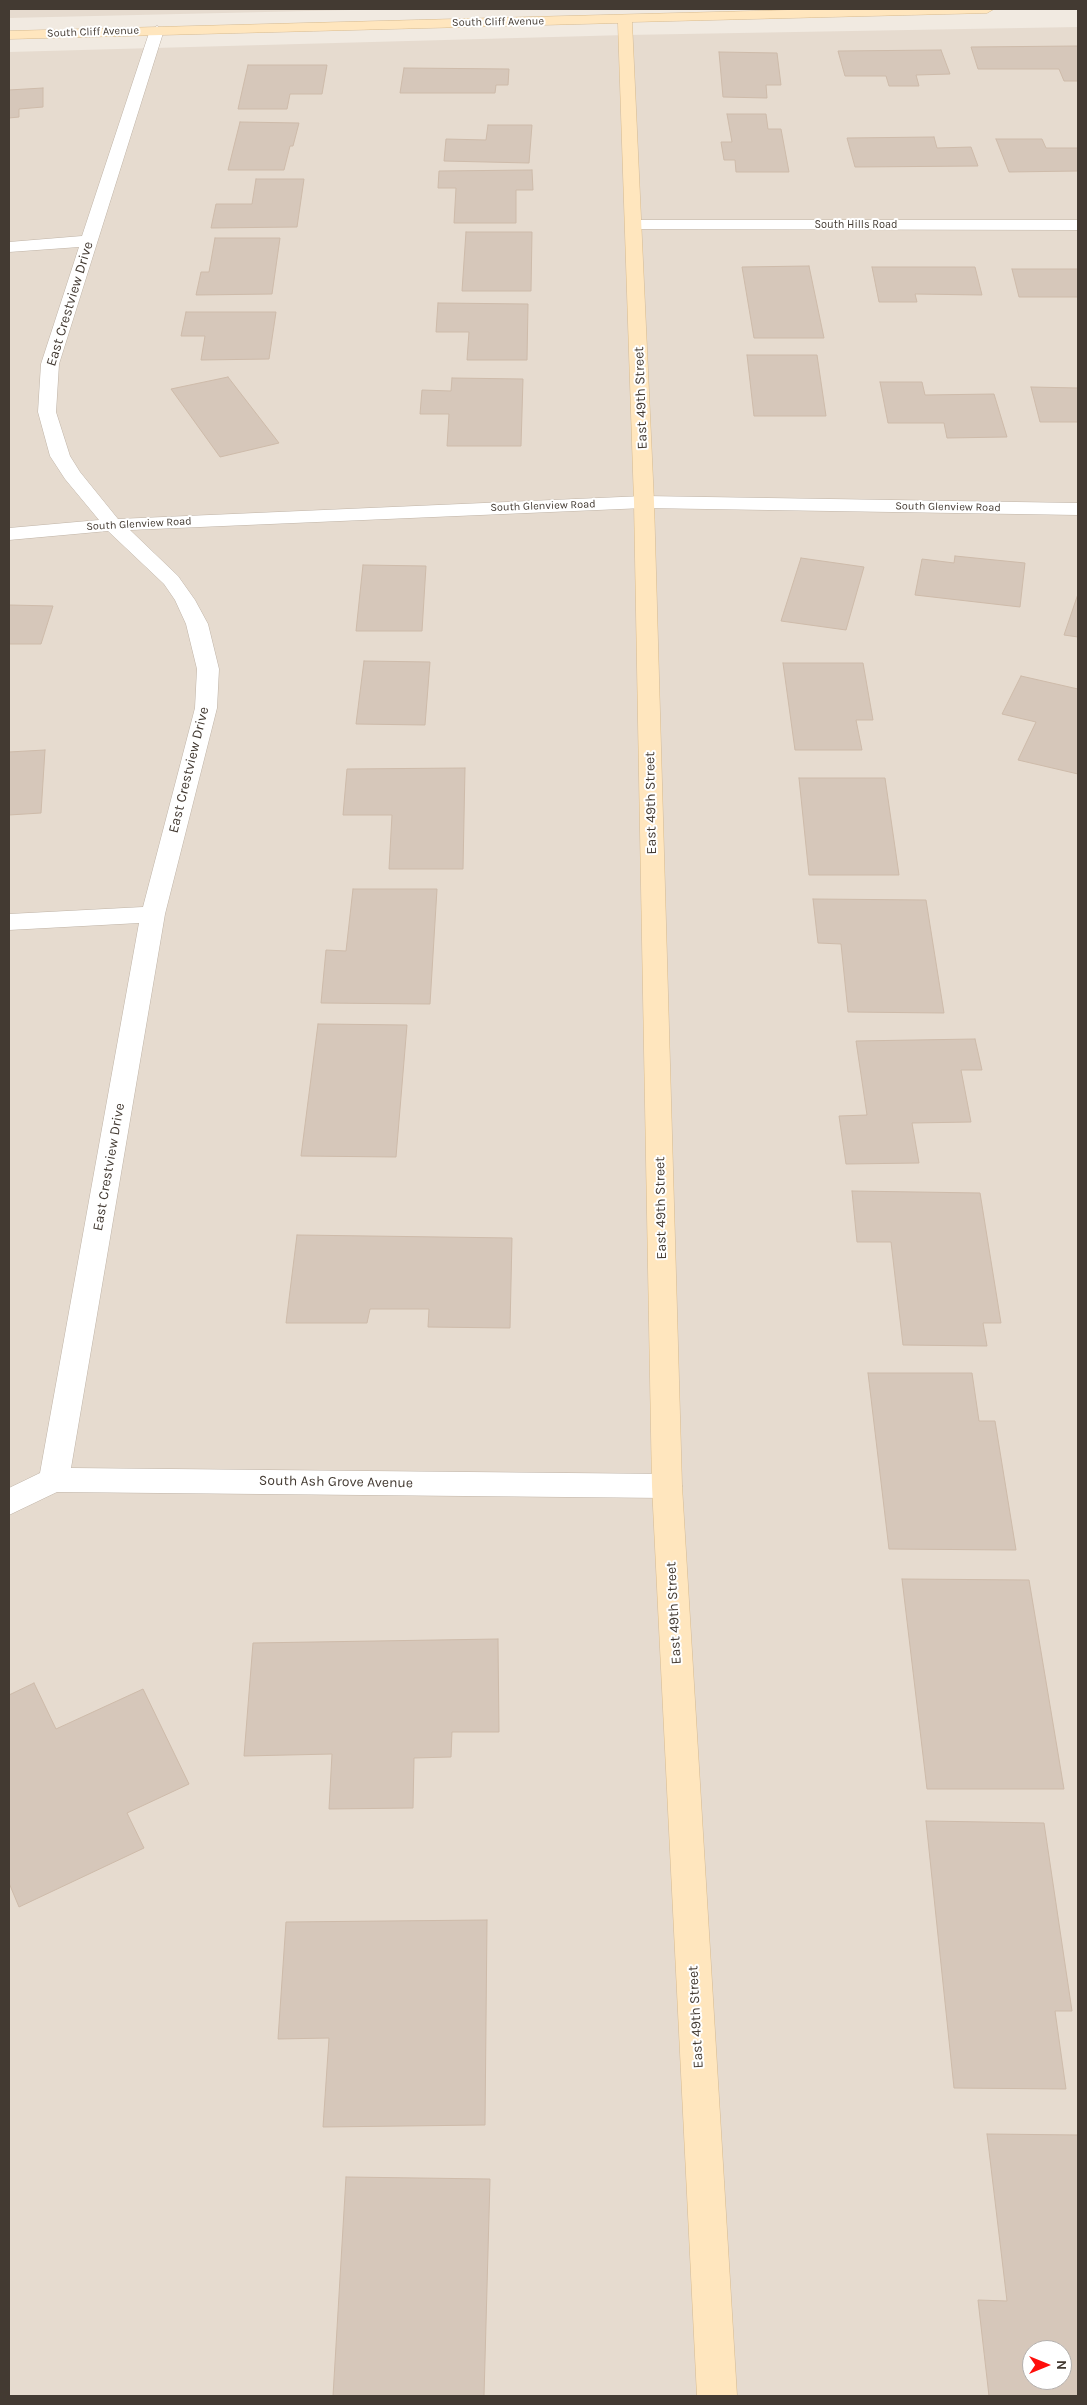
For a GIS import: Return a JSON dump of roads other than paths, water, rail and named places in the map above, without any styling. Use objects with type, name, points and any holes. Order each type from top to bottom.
[{"type":"street","name":"South Cliff Avenue","points":[[9,35],[988,9]]},
{"type":"street","points":[[81,16],[87,32]]},
{"type":"street","name":"East 49th Street","points":[[625,19],[644,502],[667,1486],[717,2396]]},
{"type":"street","name":"East Crestview Drive","points":[[54,1480],[153,914],[206,708],[208,669],[198,624],[171,580],[113,525],[72,475],[60,456],[47,412],[50,364],[157,30]]},
{"type":"street","name":"South Hills Road","points":[[634,225],[1078,225]]},
{"type":"street","points":[[9,247],[89,241]]},
{"type":"street","name":"South Glenview Road","points":[[9,534],[113,525],[644,502],[1078,509]]},
{"type":"street","points":[[9,922],[153,914]]},
{"type":"street","name":"South Ash Grove Avenue","points":[[9,1502],[54,1480],[667,1486]]}]
